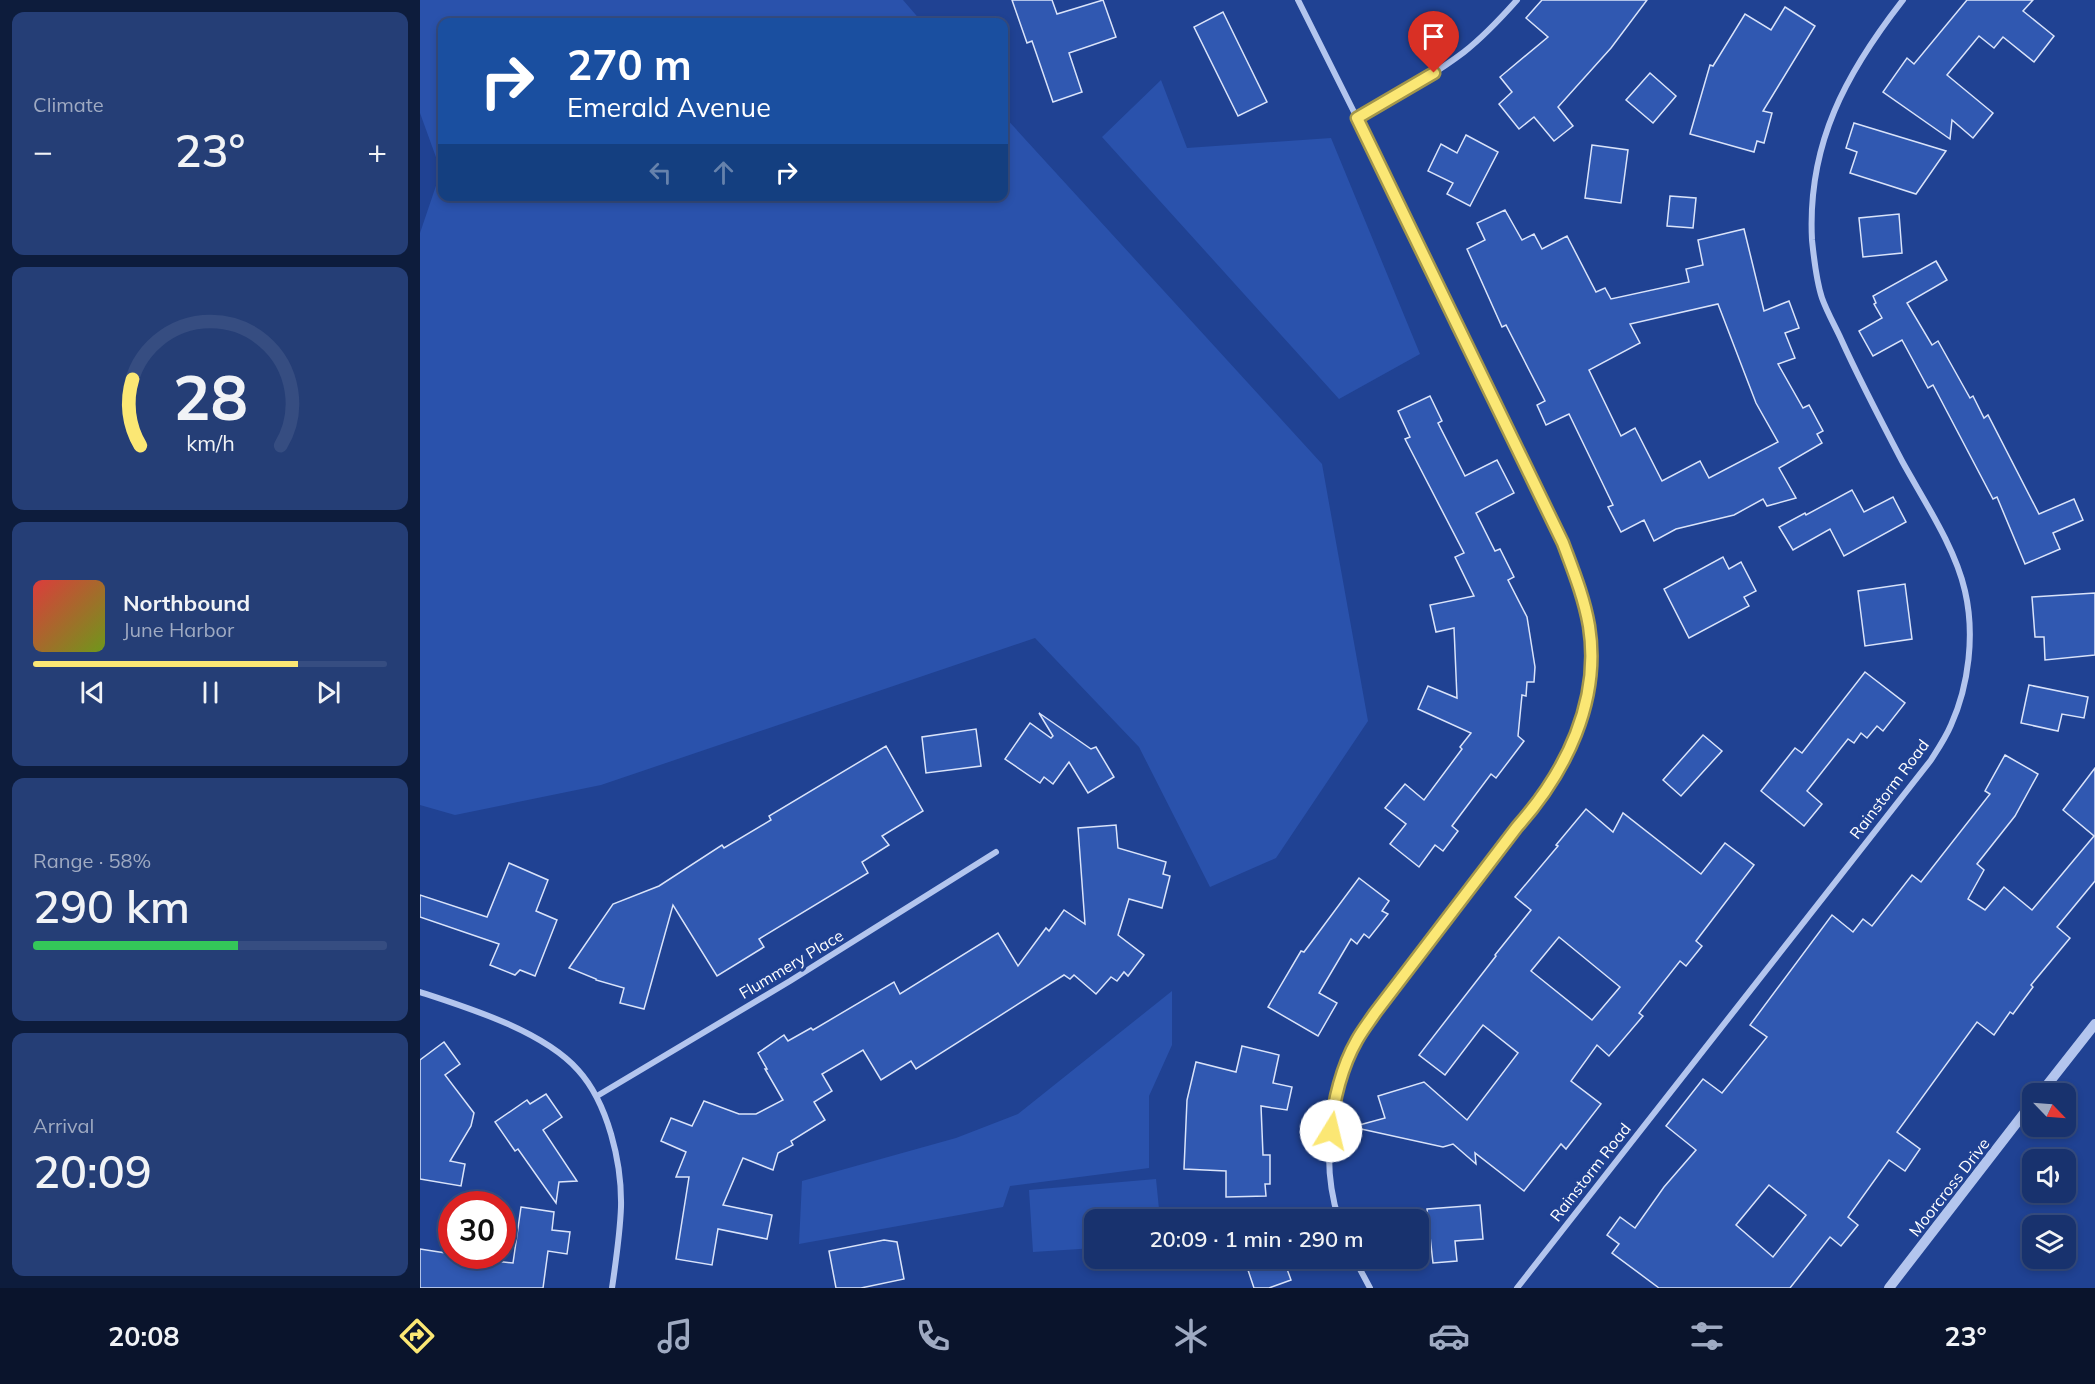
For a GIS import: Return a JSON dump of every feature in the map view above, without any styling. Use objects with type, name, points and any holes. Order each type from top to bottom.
[{"type":"street","points":[[1298,0],[1563,543],[1584,604],[1589,629],[1591,663],[1590,687],[1582,714],[1571,747],[1557,776],[1356,1041],[1342,1076],[1332,1114],[1329,1163],[1335,1209]]},
{"type":"street","points":[[1357,118],[1434,73],[1465,51],[1517,0]]},
{"type":"street","name":"Rainstorm Road","points":[[1517,1288],[1931,760],[1951,725],[1962,695],[1969,660],[1970,629],[1966,592],[1959,571],[1941,532],[1881,422],[1821,297],[1814,259],[1811,219],[1821,146],[1851,73],[1876,34],[1903,0]]},
{"type":"street","name":"Flummery Place","points":[[597,1096],[790,981],[996,852]]},
{"type":"street","points":[[420,992],[515,1028],[542,1042],[578,1070],[597,1096],[609,1129],[619,1178],[621,1205],[612,1288]]},
{"type":"street","points":[[2049,1083],[2095,1024]]},
{"type":"street","name":"Moorcross Drive","points":[[1889,1288],[2022,1117]]},
{"type":"street","points":[[1360,1269],[1370,1288]]},
{"type":"shaded area","points":[[420,0],[903,0],[919,18],[438,18],[438,163],[420,113]]},
{"type":"shaded area","points":[[1161,80],[1187,148],[1331,138],[1420,354],[1339,399],[1102,137]]},
{"type":"shaded area","points":[[1008,120],[1322,464],[1368,721],[1276,858],[1210,887],[1139,747],[1035,638],[601,785],[455,815],[420,805],[420,233],[438,180],[438,201],[1008,201]]},
{"type":"shaded area","points":[[1172,991],[1172,1045],[1149,1096],[1149,1168],[1010,1186],[1003,1207],[799,1244],[802,1181],[956,1138],[1018,1114]]},
{"type":"shaded area","points":[[1156,1179],[1159,1209],[1084,1209],[1084,1249],[1033,1252],[1029,1190]]},
{"type":"building","points":[[1012,0],[1052,0],[1057,14],[1103,0],[1116,37],[1069,53],[1082,92],[1053,102],[1032,41],[1027,43]]},
{"type":"building","points":[[1542,0],[1647,0],[1611,48],[1558,107],[1573,126],[1554,141],[1534,117],[1519,129],[1499,104],[1512,92],[1500,77],[1548,37],[1526,18]]},
{"type":"building","points":[[1967,0],[2033,0],[2023,11],[2054,36],[2034,62],[2003,37],[1994,48],[1979,36],[1947,75],[1993,113],[1973,138],[1952,120],[1950,139],[1883,92],[1907,58],[1914,64]]},
{"type":"building","points":[[1785,7],[1815,26],[1763,111],[1772,113],[1764,143],[1757,141],[1754,152],[1690,134],[1710,65],[1713,66],[1745,14],[1771,30]]},
{"type":"building","points":[[1223,12],[1267,102],[1238,116],[1194,27]]},
{"type":"building","points":[[1650,73],[1676,96],[1653,123],[1626,100]]},
{"type":"building","points":[[1854,123],[1946,151],[1916,194],[1850,173],[1857,152],[1846,148]]},
{"type":"building","points":[[1466,135],[1498,152],[1470,206],[1447,194],[1453,183],[1428,171],[1441,144],[1457,153]]},
{"type":"building","points":[[1592,145],[1628,150],[1621,203],[1585,198]]},
{"type":"building","points":[[1670,196],[1696,198],[1693,228],[1667,226]]},
{"type":"building","points":[[1505,210],[1522,240],[1534,234],[1542,249],[1567,236],[1596,292],[1605,288],[1611,299],[1689,282],[1686,269],[1703,265],[1698,240],[1744,229],[1764,311],[1789,301],[1799,328],[1785,333],[1795,358],[1778,364],[1803,408],[1809,405],[1823,431],[1817,434],[1822,443],[1779,468],[1796,498],[1767,506],[1763,499],[1734,515],[1676,529],[1654,541],[1644,520],[1621,532],[1608,507],[1613,505],[1569,414],[1546,425],[1537,405],[1545,401],[1506,325],[1502,327],[1467,249],[1485,240],[1477,223]],"holes":[[[1718,304],[1756,403],[1778,442],[1709,478],[1700,461],[1662,481],[1635,428],[1621,436],[1589,370],[1640,343],[1630,324]]]},
{"type":"building","points":[[1899,214],[1902,253],[1863,257],[1859,218]]},
{"type":"building","points":[[1936,261],[1947,280],[1907,303],[1932,345],[1938,341],[1970,398],[1973,396],[1984,418],[1988,415],[2039,514],[2074,499],[2083,520],[2053,533],[2060,549],[2025,564],[1997,497],[1993,499],[1933,385],[1928,388],[1902,340],[1873,356],[1859,331],[1882,318],[1874,304],[1876,303],[1873,296]]},
{"type":"building","points":[[1430,396],[1442,421],[1438,423],[1465,476],[1497,460],[1514,493],[1476,513],[1495,551],[1500,549],[1514,577],[1508,580],[1527,617],[1535,667],[1534,682],[1527,682],[1526,696],[1522,695],[1518,736],[1524,741],[1496,778],[1491,774],[1452,826],[1458,831],[1443,851],[1435,845],[1419,867],[1390,844],[1406,824],[1385,808],[1405,784],[1424,800],[1462,749],[1460,747],[1471,733],[1418,709],[1428,686],[1457,698],[1454,628],[1436,632],[1430,605],[1474,596],[1455,557],[1464,553],[1405,439],[1410,437],[1398,411]]},
{"type":"building","points":[[1852,490],[1864,512],[1893,497],[1906,522],[1844,556],[1830,529],[1793,550],[1779,527]]},
{"type":"building","points":[[1723,557],[1729,569],[1741,562],[1756,591],[1744,597],[1749,606],[1689,638],[1664,589]]},
{"type":"building","points":[[1905,584],[1912,639],[1865,646],[1858,591]]},
{"type":"building","points":[[2095,593],[2095,655],[2045,660],[2044,637],[2035,637],[2032,597]]},
{"type":"building","points":[[1865,672],[1905,703],[1883,731],[1877,726],[1867,738],[1861,733],[1854,743],[1848,739],[1807,791],[1822,804],[1804,826],[1761,791],[1795,748],[1802,753]]},
{"type":"building","points":[[2029,685],[2088,697],[2084,718],[2062,714],[2058,731],[2021,723]]},
{"type":"building","points":[[1039,713],[1091,749],[1096,747],[1114,777],[1088,793],[1069,762],[1053,784],[1044,777],[1040,783],[1005,759],[1030,723],[1051,738],[1053,736]]},
{"type":"building","points":[[976,729],[981,766],[926,773],[922,737]]},
{"type":"building","points":[[1703,735],[1722,751],[1681,796],[1663,780]]},
{"type":"building","points":[[886,746],[923,811],[882,836],[889,845],[862,862],[868,873],[759,939],[764,947],[717,976],[673,905],[644,1009],[620,1003],[624,988],[596,980],[569,968],[613,904],[659,886],[722,845],[724,848],[771,820],[769,816]]},
{"type":"building","points":[[2005,755],[2038,774],[2015,816],[1977,864],[1984,870],[1968,899],[1985,910],[2004,887],[2032,910],[2094,836],[2063,810],[2095,768],[2095,881],[2057,927],[2070,938],[2031,985],[2033,987],[2013,1014],[2010,1012],[1994,1035],[1977,1022],[1897,1132],[1920,1149],[1905,1171],[1889,1160],[1848,1217],[1858,1225],[1841,1246],[1830,1237],[1790,1288],[1659,1288],[1612,1253],[1619,1244],[1607,1235],[1620,1217],[1635,1228],[1664,1187],[1696,1150],[1666,1126],[1703,1079],[1722,1093],[1767,1037],[1750,1025],[1832,915],[1853,932],[1863,919],[1872,926],[1912,875],[1921,882],[1990,794],[1985,791]],"holes":[[[1769,1185],[1806,1215],[1773,1257],[1736,1225]]]},
{"type":"building","points":[[1586,809],[1613,832],[1623,813],[1701,874],[1725,843],[1754,865],[1696,941],[1702,946],[1686,966],[1680,961],[1639,1013],[1643,1016],[1609,1056],[1597,1045],[1571,1081],[1601,1104],[1566,1149],[1561,1144],[1524,1191],[1475,1153],[1476,1164],[1453,1144],[1443,1147],[1352,1127],[1385,1118],[1378,1096],[1424,1082],[1467,1120],[1518,1053],[1483,1025],[1445,1075],[1419,1055],[1531,910],[1515,897],[1558,846],[1556,845]],"holes":[[[1559,937],[1620,987],[1592,1020],[1531,971]]]},
{"type":"building","points":[[1116,825],[1118,848],[1166,862],[1163,874],[1170,876],[1162,908],[1129,899],[1118,935],[1144,955],[1128,976],[1124,972],[1117,981],[1111,977],[1096,994],[1074,975],[1070,979],[1064,975],[916,1069],[911,1061],[881,1080],[863,1050],[822,1074],[832,1091],[814,1102],[825,1120],[791,1141],[793,1145],[778,1153],[773,1170],[743,1158],[723,1205],[772,1215],[767,1239],[718,1229],[712,1265],[676,1259],[689,1177],[676,1177],[686,1152],[661,1141],[671,1118],[692,1126],[704,1101],[739,1114],[756,1114],[783,1100],[758,1053],[784,1035],[788,1041],[811,1028],[813,1030],[894,982],[900,994],[998,933],[1018,966],[1046,928],[1049,931],[1064,910],[1085,924],[1078,828]]},
{"type":"building","points":[[509,863],[548,880],[536,911],[557,920],[535,976],[520,970],[515,975],[490,965],[499,944],[420,917],[420,895],[487,917]]},
{"type":"building","points":[[1359,878],[1389,901],[1382,911],[1388,914],[1369,938],[1364,934],[1357,944],[1351,939],[1319,993],[1337,1003],[1318,1036],[1268,1007],[1301,951],[1304,952]]},
{"type":"building","points":[[444,1042],[460,1064],[445,1075],[474,1113],[471,1126],[450,1161],[465,1164],[461,1186],[420,1179],[420,1060]]},
{"type":"building","points":[[1242,1046],[1279,1055],[1273,1083],[1292,1087],[1287,1110],[1261,1106],[1263,1155],[1270,1155],[1270,1184],[1265,1184],[1266,1196],[1226,1197],[1226,1171],[1184,1169],[1187,1100],[1196,1062],[1236,1072]]},
{"type":"building","points":[[546,1094],[562,1117],[543,1130],[577,1181],[559,1182],[556,1203],[518,1149],[515,1151],[495,1122],[527,1100],[530,1104]]},
{"type":"building","points":[[1480,1205],[1483,1239],[1455,1241],[1457,1261],[1433,1263],[1429,1209],[1427,1209]]},
{"type":"building","points":[[521,1207],[554,1212],[552,1230],[570,1232],[567,1254],[548,1251],[543,1288],[420,1288],[420,1249],[438,1252],[438,1269],[516,1269],[516,1242]]},
{"type":"building","points":[[884,1240],[897,1242],[904,1279],[861,1288],[836,1288],[829,1251]]},
{"type":"building","points":[[1248,1269],[1287,1269],[1291,1280],[1269,1288],[1254,1288]]},
{"type":"route","points":[[1331,1131],[1332,1114],[1342,1076],[1356,1041],[1557,776],[1571,747],[1590,687],[1589,629],[1576,576],[1563,543],[1357,118],[1434,73]]}]
